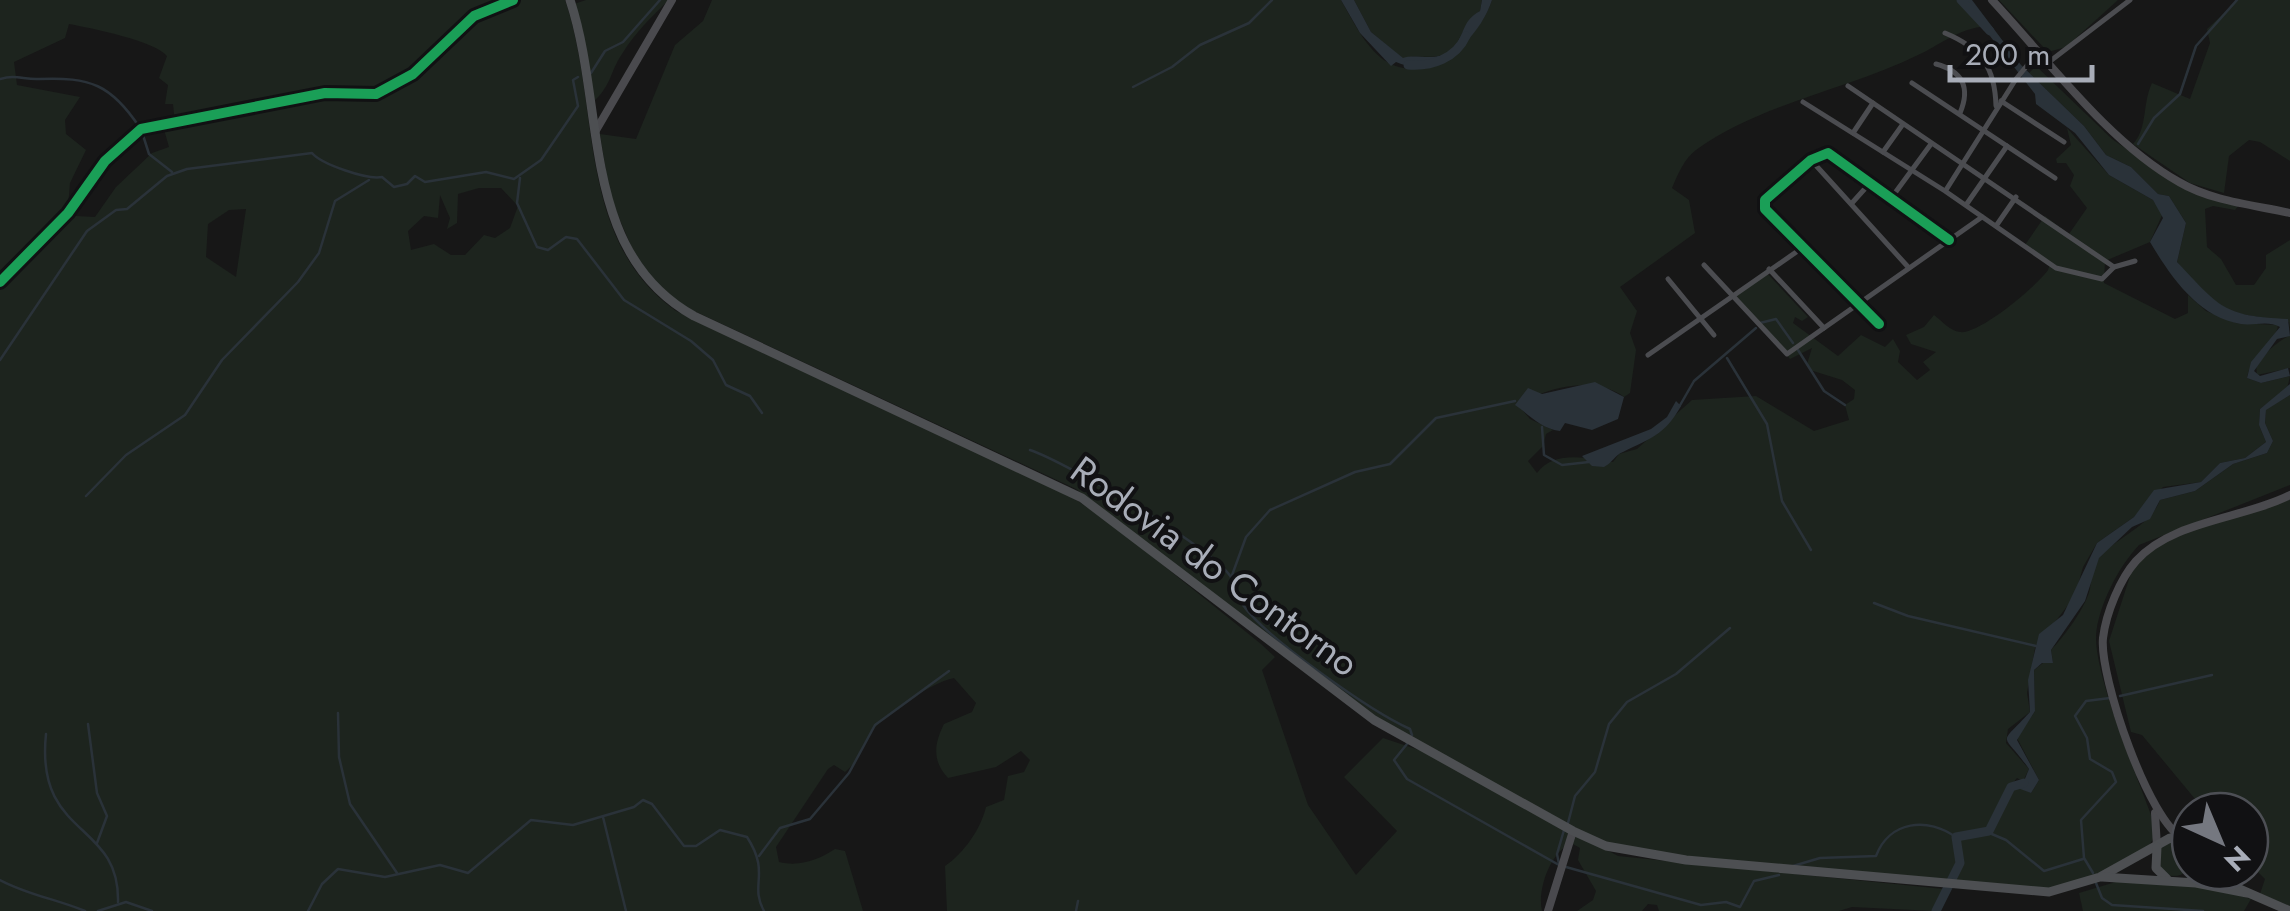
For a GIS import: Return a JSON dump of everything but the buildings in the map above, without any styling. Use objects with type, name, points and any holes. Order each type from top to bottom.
[{"type":"main road","points":[[0,282],[68,213],[105,162],[142,130],[324,93],[376,94],[413,74],[465,22],[512,0]]},
{"type":"main road","name":"Rodovia do Contorno","points":[[570,0],[619,234],[632,260],[662,296],[847,390],[1082,498],[1374,720],[1574,831],[1634,854],[2050,892],[2100,877]]},
{"type":"main road","points":[[595,132],[672,0]]},
{"type":"main road","points":[[1992,0],[2115,132],[2182,184],[2290,213]]},
{"type":"main road","points":[[2170,830],[2154,809],[2128,742],[2103,644],[2121,586],[2143,554],[2177,534],[2290,495]]},
{"type":"main road","points":[[2154,809],[2156,868],[2170,878]]},
{"type":"main road","points":[[1548,911],[1574,831]]},
{"type":"main road","points":[[2100,877],[2170,838]]},
{"type":"main road","points":[[2100,877],[2170,880]]},
{"type":"main road","points":[[2236,891],[2247,893]]},
{"type":"main road","points":[[2244,891],[2290,911]]},
{"type":"street","points":[[2049,62],[2130,0]]},
{"type":"street","points":[[1945,32],[1973,46],[1983,57],[1995,79],[1996,109]]},
{"type":"street","points":[[1945,190],[2016,79],[2039,51]]},
{"type":"street","points":[[1936,64],[1953,69],[1963,81],[1966,94],[1959,114]]},
{"type":"street","points":[[1912,83],[2055,178]]},
{"type":"street","points":[[1848,86],[2016,197],[2114,268]]},
{"type":"street","points":[[2002,101],[2064,142]]},
{"type":"street","points":[[1803,102],[1945,190],[2065,272],[2102,279],[2114,268],[2134,261]]},
{"type":"street","points":[[1853,133],[1873,103]]},
{"type":"street","points":[[1883,152],[1903,124]]},
{"type":"street","points":[[1892,197],[1931,144]]},
{"type":"street","points":[[1966,205],[2007,146]]},
{"type":"street","points":[[1879,324],[1763,205],[1823,153],[1949,240]]},
{"type":"street","points":[[1812,160],[1909,268]]},
{"type":"street","points":[[1852,204],[1870,183]]},
{"type":"street","points":[[1996,226],[2016,197]]},
{"type":"street","points":[[1704,265],[1783,353],[1793,352],[1982,216]]},
{"type":"street","points":[[1648,355],[1802,248]]},
{"type":"street","points":[[1769,269],[1824,328]]},
{"type":"street","points":[[1668,279],[1714,334]]},
{"type":"shaded area","points":[[0,0],[565,0],[606,209],[621,247],[644,281],[676,311],[1065,492],[1117,528],[1261,644],[1275,657],[1262,670],[1308,805],[1356,875],[1397,831],[1344,777],[1383,738],[1422,751],[1618,856],[1944,889],[1934,911],[1852,907],[1839,911],[1659,911],[1657,905],[1648,904],[1642,911],[1577,911],[1593,900],[1596,891],[1578,860],[1580,848],[1571,843],[1557,855],[1547,873],[1541,893],[1542,911],[947,911],[945,866],[970,840],[986,807],[1004,800],[1008,776],[1024,772],[1030,760],[1021,751],[996,767],[948,778],[937,759],[941,731],[944,724],[972,712],[976,703],[954,678],[919,693],[883,720],[845,772],[834,765],[828,769],[776,847],[779,862],[794,864],[835,849],[845,851],[863,911],[0,911]],"holes":[[[69,24],[137,40],[167,56],[159,78],[168,85],[165,104],[173,104],[175,123],[163,126],[169,147],[152,153],[116,187],[95,217],[76,216],[68,207],[70,183],[86,150],[66,134],[65,120],[80,97],[17,85],[14,62],[65,38]],[[479,188],[501,188],[518,206],[510,228],[495,238],[484,235],[465,255],[451,255],[434,244],[411,250],[408,231],[424,216],[438,218],[440,195],[450,218],[447,229],[457,223],[458,194]],[[246,209],[236,277],[206,257],[208,224],[229,210]]]},
{"type":"shaded area","points":[[586,0],[669,0],[632,39],[594,101],[582,27],[574,4]]},
{"type":"shaded area","points":[[712,0],[1341,0],[1379,56],[1402,68],[1418,68],[1450,55],[1464,44],[1492,0],[1962,0],[1983,22],[1980,27],[1891,67],[1748,120],[1692,154],[1672,188],[1689,200],[1695,233],[1620,287],[1637,311],[1630,333],[1636,350],[1630,393],[1624,397],[1600,387],[1571,386],[1542,393],[1519,406],[1530,419],[1553,430],[1528,461],[1537,473],[1563,458],[1613,462],[1619,454],[1637,449],[1692,400],[1756,396],[1814,431],[1849,420],[1845,405],[1854,399],[1855,390],[1842,380],[1810,370],[1807,364],[1812,348],[1790,359],[1734,294],[1765,271],[1808,317],[1802,321],[1795,317],[1793,323],[1838,356],[1861,335],[1885,347],[1893,339],[1900,351],[1898,362],[1917,380],[1930,370],[1923,362],[1936,352],[1911,344],[1906,335],[1924,327],[1934,315],[1960,332],[1993,318],[2048,270],[2050,264],[2025,245],[2045,216],[2069,234],[2087,208],[2070,186],[2074,175],[2066,163],[2057,163],[2056,159],[2071,145],[2067,128],[2109,175],[2153,200],[2163,213],[2150,242],[2105,261],[2104,283],[2175,319],[2188,313],[2188,295],[2206,311],[2236,323],[2278,325],[2247,378],[2261,383],[2290,376],[2287,389],[2260,409],[2259,425],[2266,442],[2245,458],[2220,463],[2201,482],[2163,487],[2134,517],[2097,543],[2083,567],[2075,596],[2035,648],[2027,693],[2030,712],[2008,729],[2006,743],[2029,769],[2023,781],[2017,778],[2012,784],[2031,793],[2039,780],[2017,738],[2035,711],[2034,670],[2043,663],[2053,663],[2051,650],[2084,604],[2095,563],[2149,517],[2160,500],[2195,491],[2233,464],[2267,453],[2273,441],[2265,423],[2266,409],[2290,395],[2290,485],[2139,545],[2117,575],[2101,612],[2096,636],[2103,677],[2154,823],[2154,837],[2145,853],[2060,890],[1658,854],[1598,840],[1382,722],[1076,489],[679,304],[642,271],[610,197],[600,134],[636,139],[675,45],[703,21]]},
{"type":"shaded area","points":[[1341,0],[1354,0],[1371,32],[1403,58],[1445,54],[1480,11],[1482,0],[1492,0],[1478,28],[1455,52],[1427,66],[1396,62],[1391,66],[1360,33]]},
{"type":"shaded area","points":[[1354,0],[1482,0],[1480,11],[1470,19],[1451,50],[1439,56],[1403,59],[1371,32]]},
{"type":"shaded area","points":[[1962,0],[1972,0],[2021,65],[2084,126],[2106,155],[2131,167],[2158,194],[2169,196],[2186,223],[2177,262],[2203,289],[2235,312],[2288,319],[2290,336],[2277,339],[2254,371],[2260,376],[2288,368],[2290,376],[2261,383],[2247,378],[2251,362],[2280,327],[2226,320],[2187,294],[2150,242],[2163,218],[2153,200],[2109,175],[2075,133],[2036,104],[2035,94]]},
{"type":"shaded area","points":[[1999,0],[2118,0],[2066,47],[2048,52]]},
{"type":"shaded area","points":[[2238,0],[2290,0],[2290,161],[2260,142],[2249,140],[2229,156],[2224,193],[2190,183],[2133,144],[2141,131],[2152,83],[2190,99],[2210,43],[2207,29]]},
{"type":"shaded area","points":[[2036,66],[2112,139],[2171,180],[2241,203],[2235,210],[2213,206],[2205,209],[2207,247],[2221,259],[2236,285],[2254,285],[2266,268],[2266,255],[2290,240],[2290,330],[2289,322],[2229,312],[2202,292],[2177,262],[2186,223],[2169,196],[2158,194],[2131,167],[2106,155],[2084,126],[2029,73]]},
{"type":"shaded area","points":[[2290,335],[2290,368],[2257,375],[2260,360]]},
{"type":"shaded area","points":[[1595,382],[1624,397],[1618,419],[1592,430],[1565,423],[1560,431],[1553,429],[1515,405],[1528,388],[1542,394]]},
{"type":"shaded area","points":[[2290,384],[2290,395],[2266,410],[2265,423],[2273,441],[2267,453],[2233,464],[2195,491],[2160,500],[2150,519],[2132,527],[2099,558],[2085,601],[2051,650],[2053,663],[2042,663],[2034,670],[2035,711],[2017,740],[2039,780],[2031,793],[2015,787],[2013,782],[2024,781],[2029,769],[2007,739],[2030,712],[2028,680],[2039,634],[2063,615],[2097,543],[2134,517],[2154,490],[2201,482],[2220,463],[2245,458],[2266,442],[2259,425],[2260,409]]},
{"type":"shaded area","points":[[1676,401],[1681,406],[1662,430],[1620,453],[1604,467],[1592,466],[1582,456],[1651,429],[1667,417]]},
{"type":"shaded area","points":[[2290,495],[2290,906],[2260,894],[2270,891],[2270,791],[2188,791],[2142,735],[2131,732],[2109,641],[2133,567],[2161,542]]},
{"type":"shaded area","points":[[2170,841],[2170,875],[2161,871],[2156,858],[2161,845]]},
{"type":"shaded area","points":[[2119,881],[2170,883],[2170,891],[2222,891],[2251,899],[2244,911],[2083,911],[2079,893]]},
{"type":"waterway","points":[[591,73],[605,51],[623,42],[660,0]]},
{"type":"waterway","points":[[1133,87],[1172,67],[1200,45],[1249,23],[1272,0]]},
{"type":"waterway","points":[[1961,0],[1990,31]]},
{"type":"waterway","points":[[2138,144],[2154,118],[2180,94],[2196,46],[2237,0]]},
{"type":"waterway","points":[[1408,65],[1442,60],[1466,36]]},
{"type":"waterway","points":[[0,360],[87,231],[116,210],[127,209],[167,176],[187,169],[312,153],[345,170],[382,177],[394,187],[407,184],[415,176],[425,182],[486,172],[514,179],[541,160],[578,106],[573,80],[578,77]]},
{"type":"waterway","points":[[0,79],[72,80],[98,86],[119,102],[140,128]]},
{"type":"waterway","points":[[142,132],[149,154],[172,172]]},
{"type":"waterway","points":[[520,178],[517,203],[537,247],[548,250],[566,237],[577,239],[624,300],[691,341],[713,360],[726,385],[750,396],[762,413]]},
{"type":"waterway","points":[[86,496],[126,455],[185,415],[222,360],[298,282],[319,253],[335,201],[369,180]]},
{"type":"waterway","points":[[1760,323],[1776,319],[1793,343]]},
{"type":"waterway","points":[[1679,407],[1694,381],[1756,328]]},
{"type":"waterway","points":[[1798,350],[1824,391],[1845,405]]},
{"type":"waterway","points":[[1727,358],[1767,424],[1782,501],[1811,550]]},
{"type":"waterway","points":[[1231,578],[1246,537],[1270,510],[1355,472],[1390,464],[1436,418],[1515,401]]},
{"type":"waterway","points":[[1542,427],[1544,455],[1562,465],[1589,462]]},
{"type":"waterway","points":[[1030,450],[1104,488],[1196,546],[1231,577],[1243,605],[1273,636],[1347,691],[1410,729],[1412,735]]},
{"type":"waterway","points":[[1874,603],[1908,616],[2036,646]]},
{"type":"waterway","points":[[1568,823],[1575,796],[1595,772],[1609,724],[1627,702],[1676,674],[1730,628]]},
{"type":"waterway","points":[[759,856],[780,828],[810,819],[849,773],[875,725],[949,671]]},
{"type":"waterway","points":[[2120,696],[2212,675]]},
{"type":"waterway","points":[[2093,873],[2084,858],[2081,820],[2116,782],[2112,772],[2090,759],[2087,738],[2075,716],[2086,701],[2110,698]]},
{"type":"waterway","points":[[338,713],[339,757],[350,804],[397,873]]},
{"type":"waterway","points":[[88,724],[97,793],[107,816],[97,843]]},
{"type":"waterway","points":[[46,734],[46,768],[53,793],[64,812],[106,856],[115,876],[118,902]]},
{"type":"waterway","points":[[1407,744],[1394,760],[1407,779],[1559,865]]},
{"type":"waterway","points":[[1936,911],[1960,863],[1956,837],[1989,831],[2011,787],[2024,783]]},
{"type":"waterway","points":[[308,911],[322,884],[338,869],[385,877],[440,865],[468,873],[531,820],[573,825],[634,807],[643,800],[652,804],[684,846],[696,846],[720,830],[747,837],[758,860],[758,893],[764,911]]},
{"type":"waterway","points":[[603,817],[626,911]]},
{"type":"waterway","points":[[1793,866],[1820,858],[1876,856],[1890,835],[1911,826],[1934,827],[1957,838]]},
{"type":"waterway","points":[[1559,864],[1557,854],[1564,830]]},
{"type":"waterway","points":[[1987,832],[2006,840],[2044,871],[2083,859]]},
{"type":"waterway","points":[[1566,867],[1701,905],[1726,902],[1740,907],[1754,881],[1779,875]]},
{"type":"waterway","points":[[0,880],[85,911]]},
{"type":"waterway","points":[[2096,883],[2102,898],[2112,905],[2203,911]]},
{"type":"waterway","points":[[1076,911],[1078,901]]},
{"type":"waterway","points":[[98,911],[126,902],[152,911]]},
{"type":"cycle path","points":[[0,282],[68,213],[105,161],[141,129],[325,93],[376,94],[413,74],[474,16],[513,0]]},
{"type":"cycle path","points":[[1879,324],[1765,209],[1765,200],[1811,160],[1828,153],[1949,240]]}]
